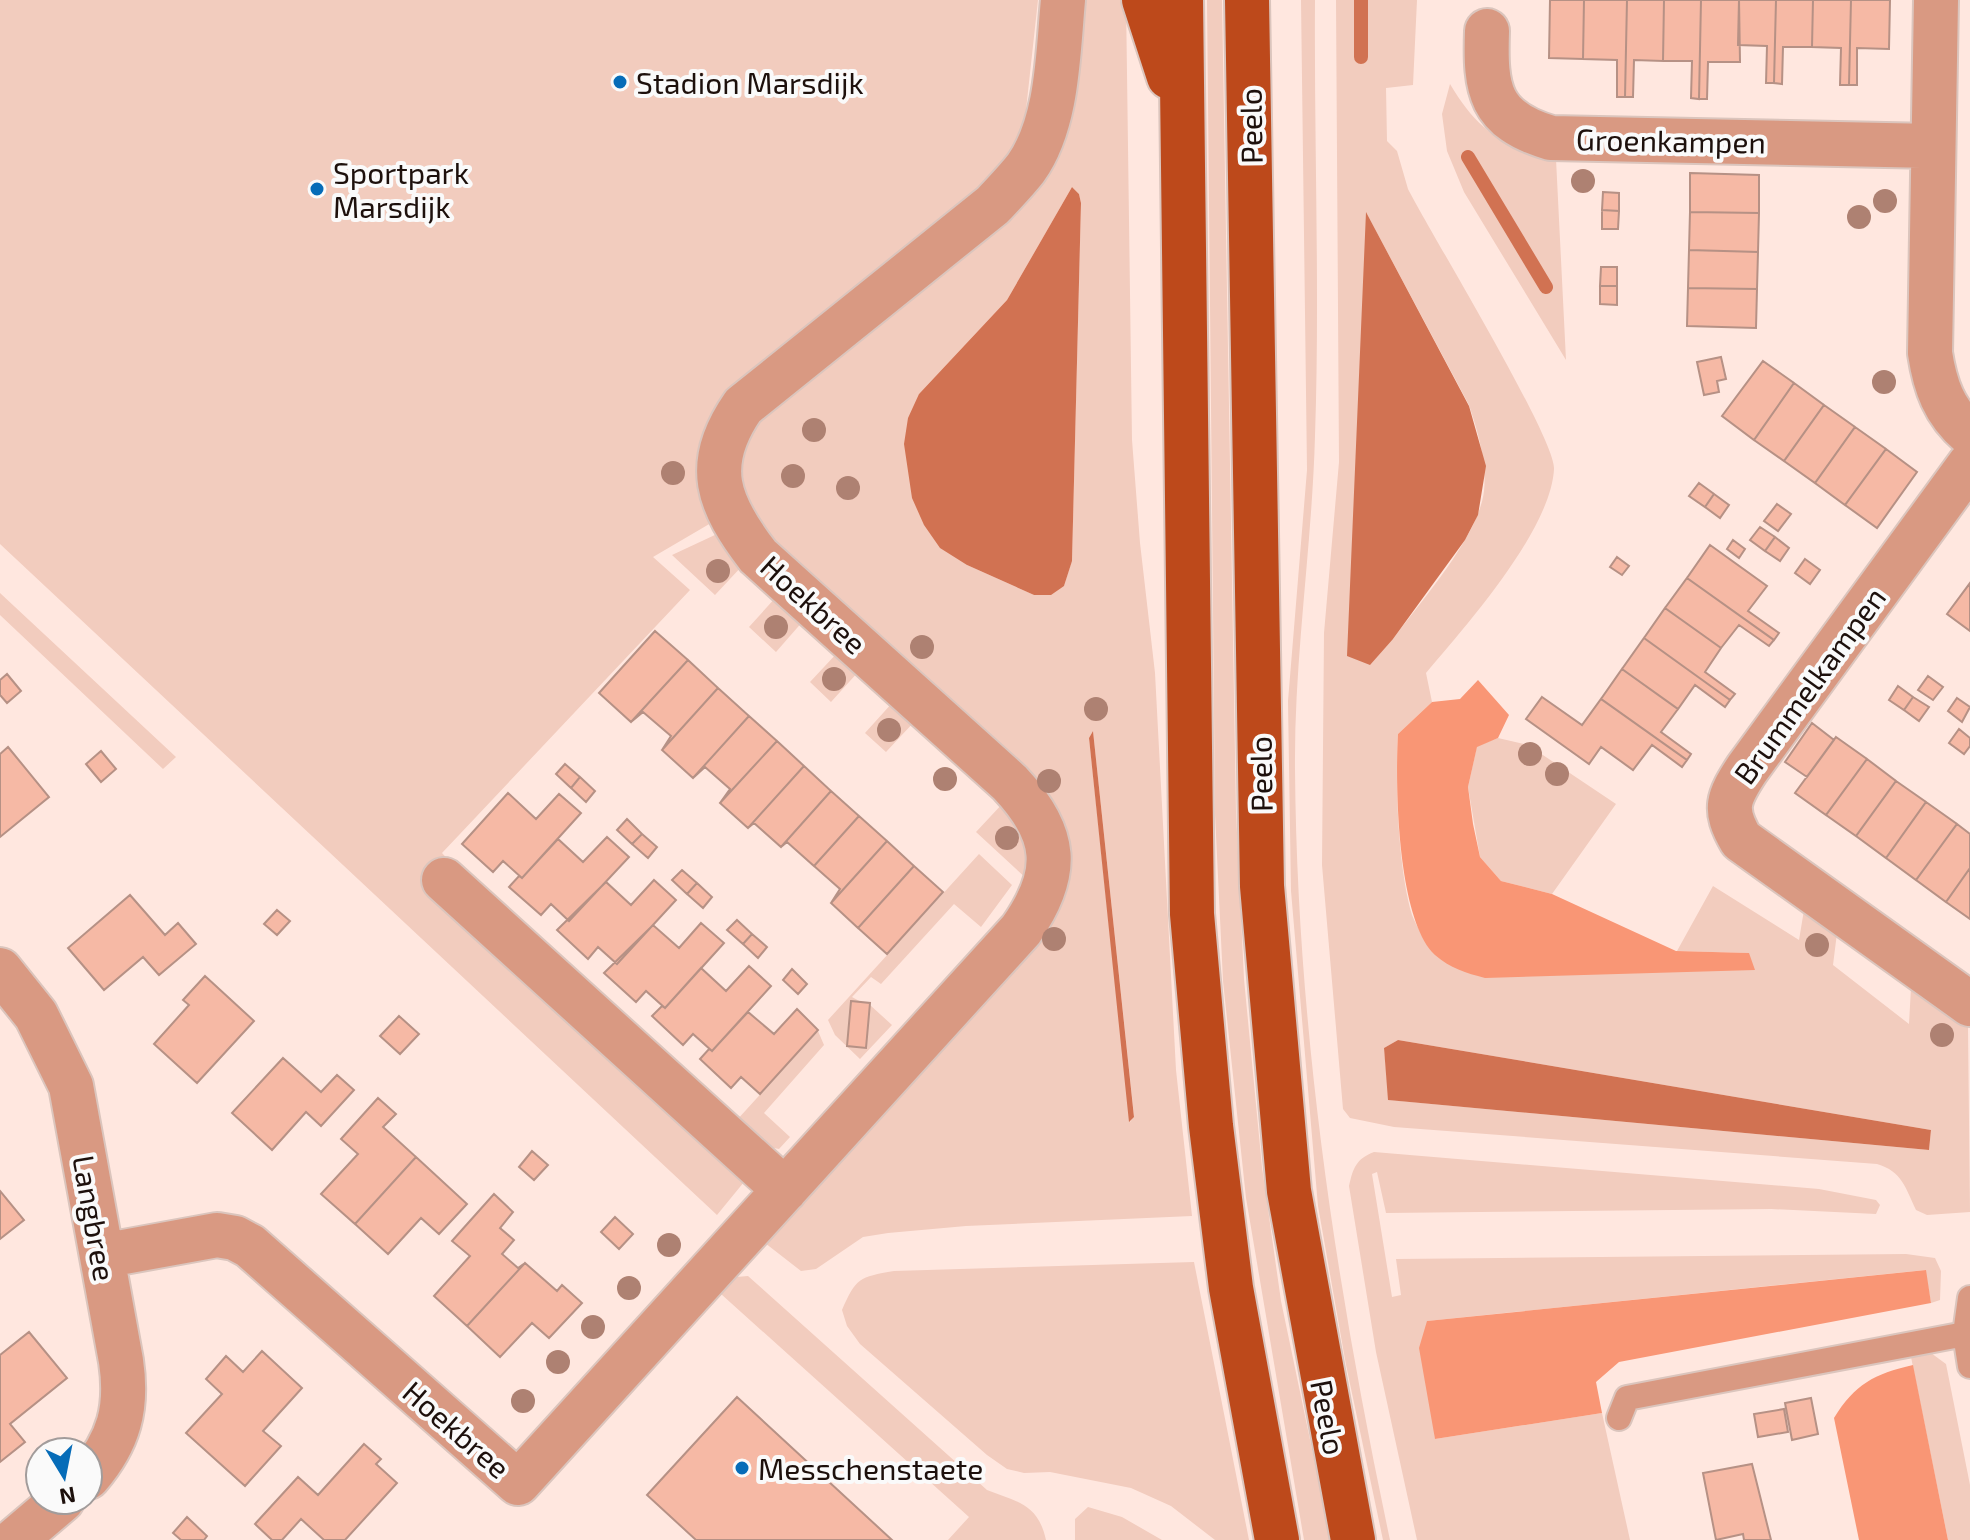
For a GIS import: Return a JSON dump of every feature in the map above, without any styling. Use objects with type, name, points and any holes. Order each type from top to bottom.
[{"type":"main road","points":[[1144,0],[1182,115]]},
{"type":"main road","points":[[1181,0],[1192,914],[1231,1288],[1277,1540]]},
{"type":"main road","name":"Peelo","points":[[1247,0],[1262,886],[1289,1191],[1353,1540]]},
{"type":"main road","points":[[1249,113],[1279,0]]},
{"type":"street","name":"Hoekbree","points":[[102,1256],[217,1235],[235,1238],[250,1246],[518,1483],[1021,930],[1041,901],[1049,853],[1039,818],[1010,783],[758,556],[731,521],[721,492],[722,445],[743,406],[993,205],[1027,166],[1044,129],[1057,66],[1063,0]]},
{"type":"street","points":[[1936,0],[1930,353],[1942,402],[1970,434]]},
{"type":"street","name":"Groenkampen","points":[[1487,31],[1488,84],[1494,103],[1506,117],[1525,130],[1551,138],[1933,146]]},
{"type":"street","name":"Brummelkampen","points":[[1970,464],[1747,769],[1731,793],[1729,819],[1741,840],[1970,1004]]},
{"type":"street","points":[[444,880],[785,1190]]},
{"type":"street","name":"Langbree","points":[[0,970],[36,1015],[71,1086],[125,1387],[109,1452],[104,1458]]},
{"type":"street","points":[[15,1540],[43,1516]]},
{"type":"lane","points":[[1970,1298],[1965,1334],[1970,1366]]},
{"type":"lane","points":[[1619,1418],[1627,1398],[1965,1334]]},
{"type":"shaded area","points":[[0,0],[1038,0],[1024,128],[1018,144],[995,177],[747,378],[711,523],[653,557],[690,590],[442,853],[744,1182],[717,1215],[0,544]]},
{"type":"shaded area","points":[[1080,0],[1126,0],[1132,440],[1155,673],[1176,1070],[1192,1216],[966,1226],[888,1233],[863,1237],[816,1269],[801,1271],[765,1243],[1048,928],[1062,899],[1069,866],[758,524],[742,484],[742,460],[759,420],[1011,215],[1047,176]],"holes":[[[1072,187],[1079,194],[1081,203],[1072,560],[1064,586],[1034,595],[967,565],[919,394],[1007,300]],[[1093,731],[1134,1116],[1130,1122],[1089,738]]]},
{"type":"shaded area","points":[[1207,0],[1222,0],[1236,812],[1244,979],[1262,1167],[1281,1301],[1331,1540],[1304,1540],[1246,1198],[1223,981],[1215,814]]},
{"type":"shaded area","points":[[1301,0],[1315,0],[1317,327],[1313,478],[1295,727],[1297,867],[1303,964],[1323,1157],[1353,1349],[1390,1540],[1383,1540],[1346,1365],[1318,1206],[1291,891],[1288,701],[1307,470]]},
{"type":"shaded area","points":[[1336,0],[1417,0],[1413,85],[1386,88],[1387,141],[1397,151],[1408,189],[1535,419],[1554,469],[1549,493],[1523,548],[1483,604],[1426,673],[1432,702],[1398,734],[1397,800],[1401,850],[1407,896],[1414,920],[1433,953],[1749,953],[1677,951],[1713,886],[1799,940],[1804,910],[1837,933],[1833,965],[1909,1024],[1911,988],[1968,1027],[1970,1212],[1927,1215],[1916,1210],[1898,1176],[1877,1164],[1394,1127],[1350,1118],[1343,1109],[1322,865],[1324,633],[1339,462]],"holes":[[[1367,214],[1469,405],[1484,470],[1484,491],[1472,528],[1447,568],[1393,639]],[[1398,1040],[1931,1130],[1929,1150],[1389,1100],[1384,1048]]]},
{"type":"shaded area","points":[[1450,84],[1471,114],[1494,135],[1521,149],[1556,159],[1566,360],[1464,192],[1447,151],[1442,114]]},
{"type":"shaded area","points":[[1072,187],[1079,194],[1081,203],[1072,561],[1064,586],[1051,595],[1034,595],[967,565],[940,548],[924,525],[912,498],[904,444],[908,418],[919,394],[1007,300]]},
{"type":"shaded area","points":[[1366,212],[1469,406],[1486,466],[1478,515],[1465,540],[1393,639],[1370,665],[1347,656]]},
{"type":"shaded area","points":[[717,534],[743,565],[715,595],[672,555]]},
{"type":"shaded area","points":[[0,593],[176,757],[163,769],[0,615]]},
{"type":"shaded area","points":[[777,596],[804,620],[776,652],[749,627]]},
{"type":"shaded area","points":[[838,652],[859,671],[831,702],[810,682]]},
{"type":"shaded area","points":[[1478,680],[1509,715],[1498,738],[1477,747],[1468,787],[1480,857],[1501,881],[1552,894],[1676,951],[1749,953],[1755,970],[1485,978],[1458,970],[1435,955],[1422,937],[1406,882],[1398,816],[1398,734],[1432,702],[1460,699]]},
{"type":"shaded area","points":[[893,702],[915,721],[886,752],[865,733]]},
{"type":"shaded area","points":[[1093,731],[1134,1117],[1129,1122],[1089,738]]},
{"type":"shaded area","points":[[1498,738],[1528,745],[1616,804],[1552,894],[1501,881],[1480,857],[1468,787],[1477,746]]},
{"type":"shaded area","points":[[1004,802],[1028,841],[1028,880],[976,832]]},
{"type":"shaded area","points":[[979,854],[1012,885],[981,927],[954,904],[881,984],[871,977],[852,997],[861,1002],[851,1002],[847,1045],[866,1047],[870,1005],[892,1025],[860,1059],[835,1035],[828,1020]]},
{"type":"shaded area","points":[[818,1031],[824,1045],[764,1113],[790,1137],[779,1149],[769,1147],[736,1121]]},
{"type":"shaded area","points":[[1398,1040],[1931,1130],[1929,1150],[1388,1100],[1384,1048]]},
{"type":"shaded area","points":[[1374,1152],[1819,1189],[1876,1200],[1880,1205],[1876,1214],[1771,1209],[1386,1213],[1377,1172],[1372,1174],[1392,1297],[1401,1295],[1396,1259],[1906,1254],[1935,1258],[1941,1271],[1940,1300],[1931,1303],[1925,1270],[1427,1321],[1435,1439],[1602,1413],[1630,1540],[1417,1540],[1376,1352],[1349,1186],[1356,1165]]},
{"type":"shaded area","points":[[1194,1262],[1249,1540],[1215,1540],[1171,1506],[1131,1488],[1050,1472],[1024,1473],[1007,1469],[860,1344],[847,1326],[842,1310],[860,1281],[894,1271]]},
{"type":"shaded area","points":[[1926,1270],[1931,1303],[1619,1362],[1596,1382],[1602,1413],[1435,1439],[1419,1348],[1427,1321]]},
{"type":"shaded area","points":[[748,1276],[987,1490],[1032,1512],[1046,1540],[948,1540],[969,1517],[721,1294],[736,1277]]},
{"type":"shaded area","points":[[1910,1352],[1931,1353],[1946,1364],[1970,1485],[1970,1540],[1948,1540]]},
{"type":"shaded area","points":[[1913,1365],[1948,1540],[1859,1540],[1834,1418],[1867,1382],[1887,1372]]},
{"type":"shaded area","points":[[1088,1507],[1122,1517],[1162,1540],[1075,1540],[1075,1519]]},
{"type":"building","points":[[1550,0],[1584,0],[1583,59],[1549,58]]},
{"type":"building","points":[[1584,0],[1627,0],[1625,97],[1617,97],[1617,60],[1583,59]]},
{"type":"building","points":[[1627,0],[1664,0],[1663,61],[1634,60],[1633,97],[1625,97]]},
{"type":"building","points":[[1664,0],[1701,0],[1699,99],[1691,98],[1692,61],[1663,61]]},
{"type":"building","points":[[1701,0],[1739,0],[1740,62],[1708,62],[1707,99],[1699,99]]},
{"type":"building","points":[[1739,0],[1776,0],[1774,83],[1766,83],[1767,46],[1738,45]]},
{"type":"building","points":[[1776,0],[1813,0],[1812,47],[1783,47],[1782,84],[1774,83]]},
{"type":"building","points":[[1813,0],[1851,0],[1849,85],[1840,85],[1841,48],[1812,47]]},
{"type":"building","points":[[1851,0],[1890,0],[1889,49],[1857,48],[1857,85],[1849,85]]},
{"type":"building","points":[[1690,173],[1759,175],[1759,213],[1690,212]]},
{"type":"building","points":[[1603,192],[1619,193],[1619,211],[1602,210]]},
{"type":"building","points":[[1602,210],[1619,211],[1618,229],[1602,229]]},
{"type":"building","points":[[1690,212],[1759,213],[1758,252],[1689,250]]},
{"type":"building","points":[[1689,250],[1758,252],[1757,289],[1688,288]]},
{"type":"building","points":[[1601,267],[1617,267],[1617,286],[1600,286]]},
{"type":"building","points":[[1600,286],[1617,286],[1617,305],[1600,304]]},
{"type":"building","points":[[1688,288],[1757,289],[1756,328],[1687,326]]},
{"type":"building","points":[[1721,357],[1726,379],[1717,381],[1719,392],[1704,395],[1697,362]]},
{"type":"building","points":[[1763,361],[1794,383],[1754,440],[1722,416]]},
{"type":"building","points":[[1794,383],[1824,405],[1784,461],[1754,440]]},
{"type":"building","points":[[1824,405],[1855,427],[1815,483],[1784,461]]},
{"type":"building","points":[[1855,427],[1886,449],[1845,505],[1815,483]]},
{"type":"building","points":[[1886,449],[1917,472],[1877,528],[1845,505]]},
{"type":"building","points":[[1699,483],[1714,494],[1705,507],[1689,496]]},
{"type":"building","points":[[1714,494],[1729,505],[1720,518],[1705,507]]},
{"type":"building","points":[[1777,504],[1791,514],[1778,531],[1764,521]]},
{"type":"building","points":[[1760,527],[1775,537],[1765,551],[1750,540]]},
{"type":"building","points":[[1775,537],[1789,548],[1780,561],[1765,551]]},
{"type":"building","points":[[1733,540],[1745,549],[1739,558],[1727,549]]},
{"type":"building","points":[[1710,545],[1767,586],[1748,611],[1779,633],[1774,640],[1687,578]]},
{"type":"building","points":[[1617,557],[1629,566],[1622,575],[1610,567]]},
{"type":"building","points":[[1805,559],[1820,570],[1810,584],[1795,573]]},
{"type":"building","points":[[1687,578],[1774,640],[1769,646],[1739,625],[1721,648],[1665,608]]},
{"type":"building","points":[[1970,583],[1970,631],[1947,614]]},
{"type":"building","points":[[1665,608],[1721,648],[1705,672],[1735,694],[1730,700],[1644,638]]},
{"type":"building","points":[[655,631],[688,660],[631,722],[599,693]]},
{"type":"building","points":[[1644,638],[1730,700],[1725,707],[1695,685],[1678,709],[1622,669]]},
{"type":"building","points":[[688,660],[718,688],[662,750],[671,736],[643,712],[631,722]]},
{"type":"building","points":[[1622,669],[1678,709],[1661,732],[1691,754],[1687,760],[1601,699]]},
{"type":"building","points":[[7,674],[21,691],[7,703],[0,695],[0,680]]},
{"type":"building","points":[[1928,676],[1943,687],[1933,700],[1918,690]]},
{"type":"building","points":[[1898,686],[1913,697],[1904,710],[1889,700]]},
{"type":"building","points":[[718,688],[749,716],[693,778],[662,750]]},
{"type":"building","points":[[1542,697],[1582,725],[1601,699],[1687,760],[1682,767],[1652,745],[1633,770],[1601,747],[1589,764],[1526,719]]},
{"type":"building","points":[[1913,697],[1929,707],[1919,721],[1904,710]]},
{"type":"building","points":[[1957,698],[1970,707],[1962,722],[1948,711]]},
{"type":"building","points":[[749,716],[777,741],[720,803],[730,789],[705,767],[693,778]]},
{"type":"building","points":[[1812,723],[1834,740],[1807,777],[1785,762]]},
{"type":"building","points":[[1959,729],[1970,738],[1970,746],[1964,754],[1949,743]]},
{"type":"building","points":[[1836,737],[1867,759],[1826,815],[1795,793]]},
{"type":"building","points":[[777,741],[804,766],[748,828],[720,803]]},
{"type":"building","points":[[8,747],[49,797],[0,837],[0,754]]},
{"type":"building","points":[[101,751],[116,769],[101,782],[86,764]]},
{"type":"building","points":[[1867,759],[1896,781],[1856,836],[1826,815]]},
{"type":"building","points":[[565,764],[580,777],[571,788],[556,774]]},
{"type":"building","points":[[804,766],[831,791],[781,847],[754,823],[748,828]]},
{"type":"building","points":[[580,777],[595,791],[586,802],[571,788]]},
{"type":"building","points":[[1896,781],[1926,802],[1886,858],[1856,836]]},
{"type":"building","points":[[831,791],[859,816],[814,866],[787,842],[781,847]]},
{"type":"building","points":[[508,793],[536,819],[559,794],[581,813],[522,878],[503,861],[493,872],[462,844]]},
{"type":"building","points":[[1926,802],[1957,824],[1916,880],[1886,858]]},
{"type":"building","points":[[859,816],[887,841],[831,903],[840,889],[814,866]]},
{"type":"building","points":[[627,819],[642,834],[632,844],[617,830]]},
{"type":"building","points":[[1957,824],[1970,834],[1970,868],[1946,902],[1916,880]]},
{"type":"building","points":[[642,834],[657,847],[648,858],[632,844]]},
{"type":"building","points":[[607,837],[629,857],[569,921],[551,904],[541,915],[509,887],[519,876],[522,878],[558,839],[583,862]]},
{"type":"building","points":[[887,841],[914,866],[858,928],[831,903]]},
{"type":"building","points":[[914,866],[943,892],[887,954],[858,928]]},
{"type":"building","points":[[1970,868],[1970,919],[1946,902]]},
{"type":"building","points":[[682,870],[697,883],[687,894],[672,880]]},
{"type":"building","points":[[654,880],[676,900],[617,964],[598,947],[588,959],[557,930],[606,882],[631,905]]},
{"type":"building","points":[[697,883],[712,897],[703,908],[687,894]]},
{"type":"building","points":[[130,895],[165,935],[178,923],[196,944],[159,975],[143,957],[104,990],[68,948]]},
{"type":"building","points":[[277,910],[290,921],[277,935],[264,924]]},
{"type":"building","points":[[737,920],[752,934],[743,944],[727,930]]},
{"type":"building","points":[[701,923],[724,943],[665,1008],[646,991],[636,1002],[604,973],[653,925],[679,948]]},
{"type":"building","points":[[752,934],[767,947],[758,958],[743,944]]},
{"type":"building","points":[[749,966],[771,986],[712,1051],[693,1034],[683,1045],[652,1016],[662,1006],[665,1008],[701,968],[726,991]]},
{"type":"building","points":[[792,969],[807,984],[798,994],[783,980]]},
{"type":"building","points":[[205,976],[254,1021],[197,1083],[154,1044],[189,1005],[183,1000]]},
{"type":"building","points":[[851,1001],[870,1003],[866,1048],[847,1046]]},
{"type":"building","points":[[797,1009],[818,1030],[760,1094],[741,1077],[731,1088],[700,1059],[709,1049],[712,1051],[748,1012],[774,1034]]},
{"type":"building","points":[[399,1016],[419,1034],[400,1054],[380,1036]]},
{"type":"building","points":[[283,1058],[321,1092],[337,1075],[354,1090],[321,1126],[306,1112],[272,1150],[232,1113]]},
{"type":"building","points":[[378,1098],[396,1114],[383,1127],[416,1157],[355,1224],[321,1194],[358,1154],[341,1139]]},
{"type":"building","points":[[532,1151],[548,1165],[534,1180],[519,1167]]},
{"type":"building","points":[[416,1157],[467,1204],[439,1234],[421,1218],[388,1254],[355,1224]]},
{"type":"building","points":[[0,1191],[24,1220],[0,1239]]},
{"type":"building","points":[[494,1194],[513,1212],[500,1228],[514,1240],[502,1254],[518,1268],[525,1263],[467,1326],[434,1296],[470,1256],[452,1241]]},
{"type":"building","points":[[615,1217],[633,1234],[619,1249],[601,1232]]},
{"type":"building","points":[[525,1263],[557,1291],[562,1285],[582,1303],[549,1338],[532,1323],[500,1357],[467,1326]]},
{"type":"building","points":[[29,1332],[67,1378],[10,1424],[24,1443],[0,1462],[0,1355]]},
{"type":"building","points":[[262,1351],[302,1388],[263,1431],[281,1446],[245,1486],[186,1433],[222,1394],[206,1379],[226,1356],[243,1372]]},
{"type":"building","name":"Messchenstaete","points":[[737,1397],[892,1540],[696,1540],[647,1495]]},
{"type":"building","points":[[1811,1398],[1818,1434],[1792,1440],[1785,1403]]},
{"type":"building","points":[[1784,1409],[1788,1432],[1758,1437],[1754,1414]]},
{"type":"building","points":[[364,1444],[381,1459],[376,1464],[397,1483],[345,1540],[324,1540],[301,1519],[282,1540],[272,1540],[255,1524],[298,1477],[318,1495]]},
{"type":"building","points":[[1752,1464],[1771,1540],[1744,1540],[1743,1534],[1716,1540],[1703,1473]]},
{"type":"building","points":[[187,1517],[207,1536],[204,1540],[181,1540],[173,1533]]},
{"type":"waterway","points":[[1361,0],[1361,57]]},
{"type":"waterway","points":[[1468,157],[1546,287]]},
{"type":"place","name":"Stadion Marsdijk","points":[[620,82]]},
{"type":"place","name":"Sportpark Marsdijk","points":[[317,189]]},
{"type":"place","name":"Messchenstaete","points":[[742,1468]]}]
